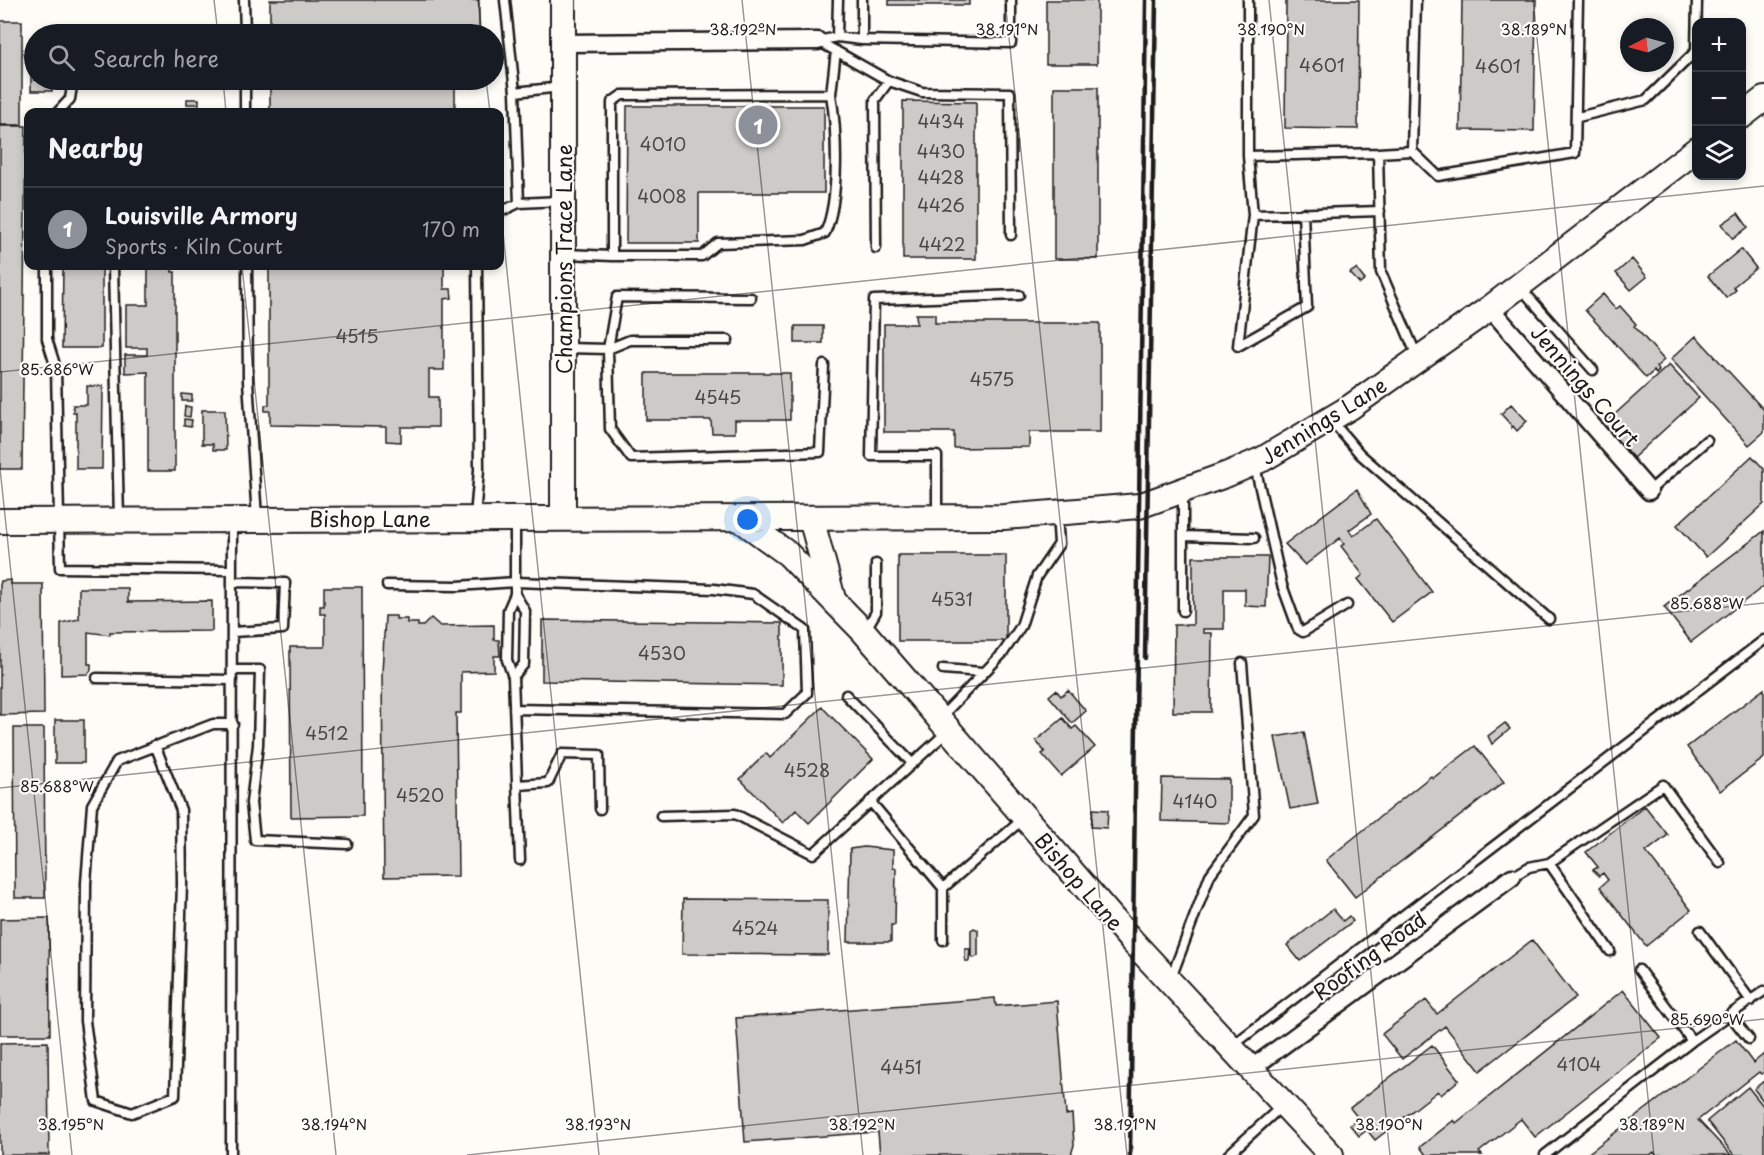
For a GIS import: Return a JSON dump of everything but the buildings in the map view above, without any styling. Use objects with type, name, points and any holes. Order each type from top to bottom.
[{"type":"street","name":"Champions Trace Lane","points":[[562,0],[563,518]]},
{"type":"street","points":[[563,43],[818,41]]},
{"type":"street","points":[[1746,113],[1764,99]]},
{"type":"street","name":"Jennings Lane","points":[[811,518],[1057,514],[1139,506],[1183,492],[1254,463],[1331,420],[1418,359],[1490,308],[1692,153]]},
{"type":"street","name":"Jennings Court","points":[[1490,308],[1649,491]]},
{"type":"street","name":"Bishop Lane","points":[[0,521],[232,518],[811,518],[834,602]]},
{"type":"street","name":"Bishop Lane","points":[[740,519],[788,554],[864,632],[1170,981],[1332,1155]]},
{"type":"street","name":"Roofing Road","points":[[1252,1068],[1512,877]]},
{"type":"lane","points":[[244,0],[245,24]]},
{"type":"lane","points":[[505,0],[515,92],[519,203]]},
{"type":"lane","points":[[837,37],[838,0]]},
{"type":"lane","points":[[862,0],[862,40]]},
{"type":"lane","points":[[818,41],[837,37],[862,40],[1011,43],[1011,0]]},
{"type":"lane","points":[[1248,0],[1248,156],[1253,215],[1238,346],[1306,307],[1303,213]]},
{"type":"lane","points":[[1412,151],[1416,0]]},
{"type":"lane","points":[[1248,156],[1412,151],[1438,176],[1575,153],[1578,117],[1578,0]]},
{"type":"lane","points":[[1578,117],[1646,100],[1696,51],[1697,0]]},
{"type":"lane","points":[[818,41],[890,81],[922,92],[1010,93],[1011,235]]},
{"type":"lane","points":[[563,254],[702,256],[718,243],[805,240],[825,233],[832,216],[835,194],[831,94],[836,51]]},
{"type":"lane","points":[[876,248],[875,100],[890,81]]},
{"type":"lane","points":[[515,92],[563,87]]},
{"type":"lane","points":[[61,108],[69,99],[71,90]]},
{"type":"lane","points":[[245,90],[245,108]]},
{"type":"lane","points":[[612,256],[612,102],[622,95],[831,94]]},
{"type":"lane","points":[[1378,153],[1381,272],[1418,359]]},
{"type":"lane","points":[[504,210],[519,203],[563,201]]},
{"type":"lane","points":[[1253,215],[1380,211]]},
{"type":"lane","points":[[47,270],[47,339],[56,368],[60,568],[232,570]]},
{"type":"lane","points":[[113,270],[119,519]]},
{"type":"lane","points":[[247,270],[248,381],[257,518]]},
{"type":"lane","points":[[475,518],[479,470],[477,270]]},
{"type":"lane","points":[[1518,286],[1593,370]]},
{"type":"lane","points":[[937,517],[937,456],[871,456],[874,300],[1019,296]]},
{"type":"lane","points":[[751,298],[617,297],[608,349],[610,429],[631,458],[820,452],[824,365]]},
{"type":"lane","points":[[563,348],[608,349],[630,340],[728,340]]},
{"type":"lane","points":[[1331,420],[1360,454],[1549,619]]},
{"type":"lane","points":[[1649,491],[1707,440]]},
{"type":"lane","points":[[1254,463],[1282,585],[1298,629],[1303,632],[1347,605]]},
{"type":"lane","points":[[1183,492],[1183,611]]},
{"type":"lane","points":[[661,816],[735,814],[813,854],[911,762],[945,724],[982,672],[1003,653],[1021,626],[1037,576],[1059,544],[1057,514]]},
{"type":"lane","points":[[231,1155],[232,518]]},
{"type":"lane","points":[[514,518],[515,594],[508,610],[507,660],[513,677],[520,860]]},
{"type":"lane","points":[[1183,536],[1254,538]]},
{"type":"lane","points":[[864,632],[876,612],[876,564]]},
{"type":"lane","points":[[232,582],[285,583],[283,629],[232,632]]},
{"type":"lane","points":[[387,585],[458,586],[515,582],[714,589],[753,594],[805,630],[807,693],[785,714],[514,709]]},
{"type":"lane","points":[[513,677],[524,664],[525,611],[515,594]]},
{"type":"lane","points":[[1232,1047],[1764,640]]},
{"type":"lane","points":[[1170,981],[1210,875],[1254,815],[1242,663]]},
{"type":"lane","points":[[943,669],[982,672]]},
{"type":"lane","points":[[232,670],[260,670],[258,745],[251,803],[255,840],[347,844]]},
{"type":"lane","points":[[97,678],[232,680]]},
{"type":"lane","points":[[846,695],[911,762]]},
{"type":"lane","points":[[155,745],[181,810],[182,895],[175,1096],[132,1113],[96,1101],[85,1021],[86,883],[92,805],[117,761],[155,745],[213,724],[232,724]]},
{"type":"lane","points":[[517,785],[548,783],[562,754],[599,755],[600,809]]},
{"type":"lane","points":[[1512,877],[1529,867],[1549,863],[1663,785],[1720,863]]},
{"type":"lane","points":[[870,801],[943,888],[943,940]]},
{"type":"lane","points":[[943,888],[1025,817]]},
{"type":"lane","points":[[1549,863],[1610,951]]},
{"type":"lane","points":[[1700,931],[1751,1001]]},
{"type":"lane","points":[[1639,970],[1692,1041]]},
{"type":"lane","points":[[1545,1155],[1692,1041],[1764,991]]},
{"type":"lane","points":[[1730,1015],[1749,1039]]},
{"type":"lane","points":[[1228,1155],[1285,1104]]},
{"type":"railway","points":[[1130,1155],[1146,0]]},
{"type":"railway","points":[[1145,658],[1156,0]]},
{"type":"place","name":"Louisville Armory","points":[[758,125]]}]
